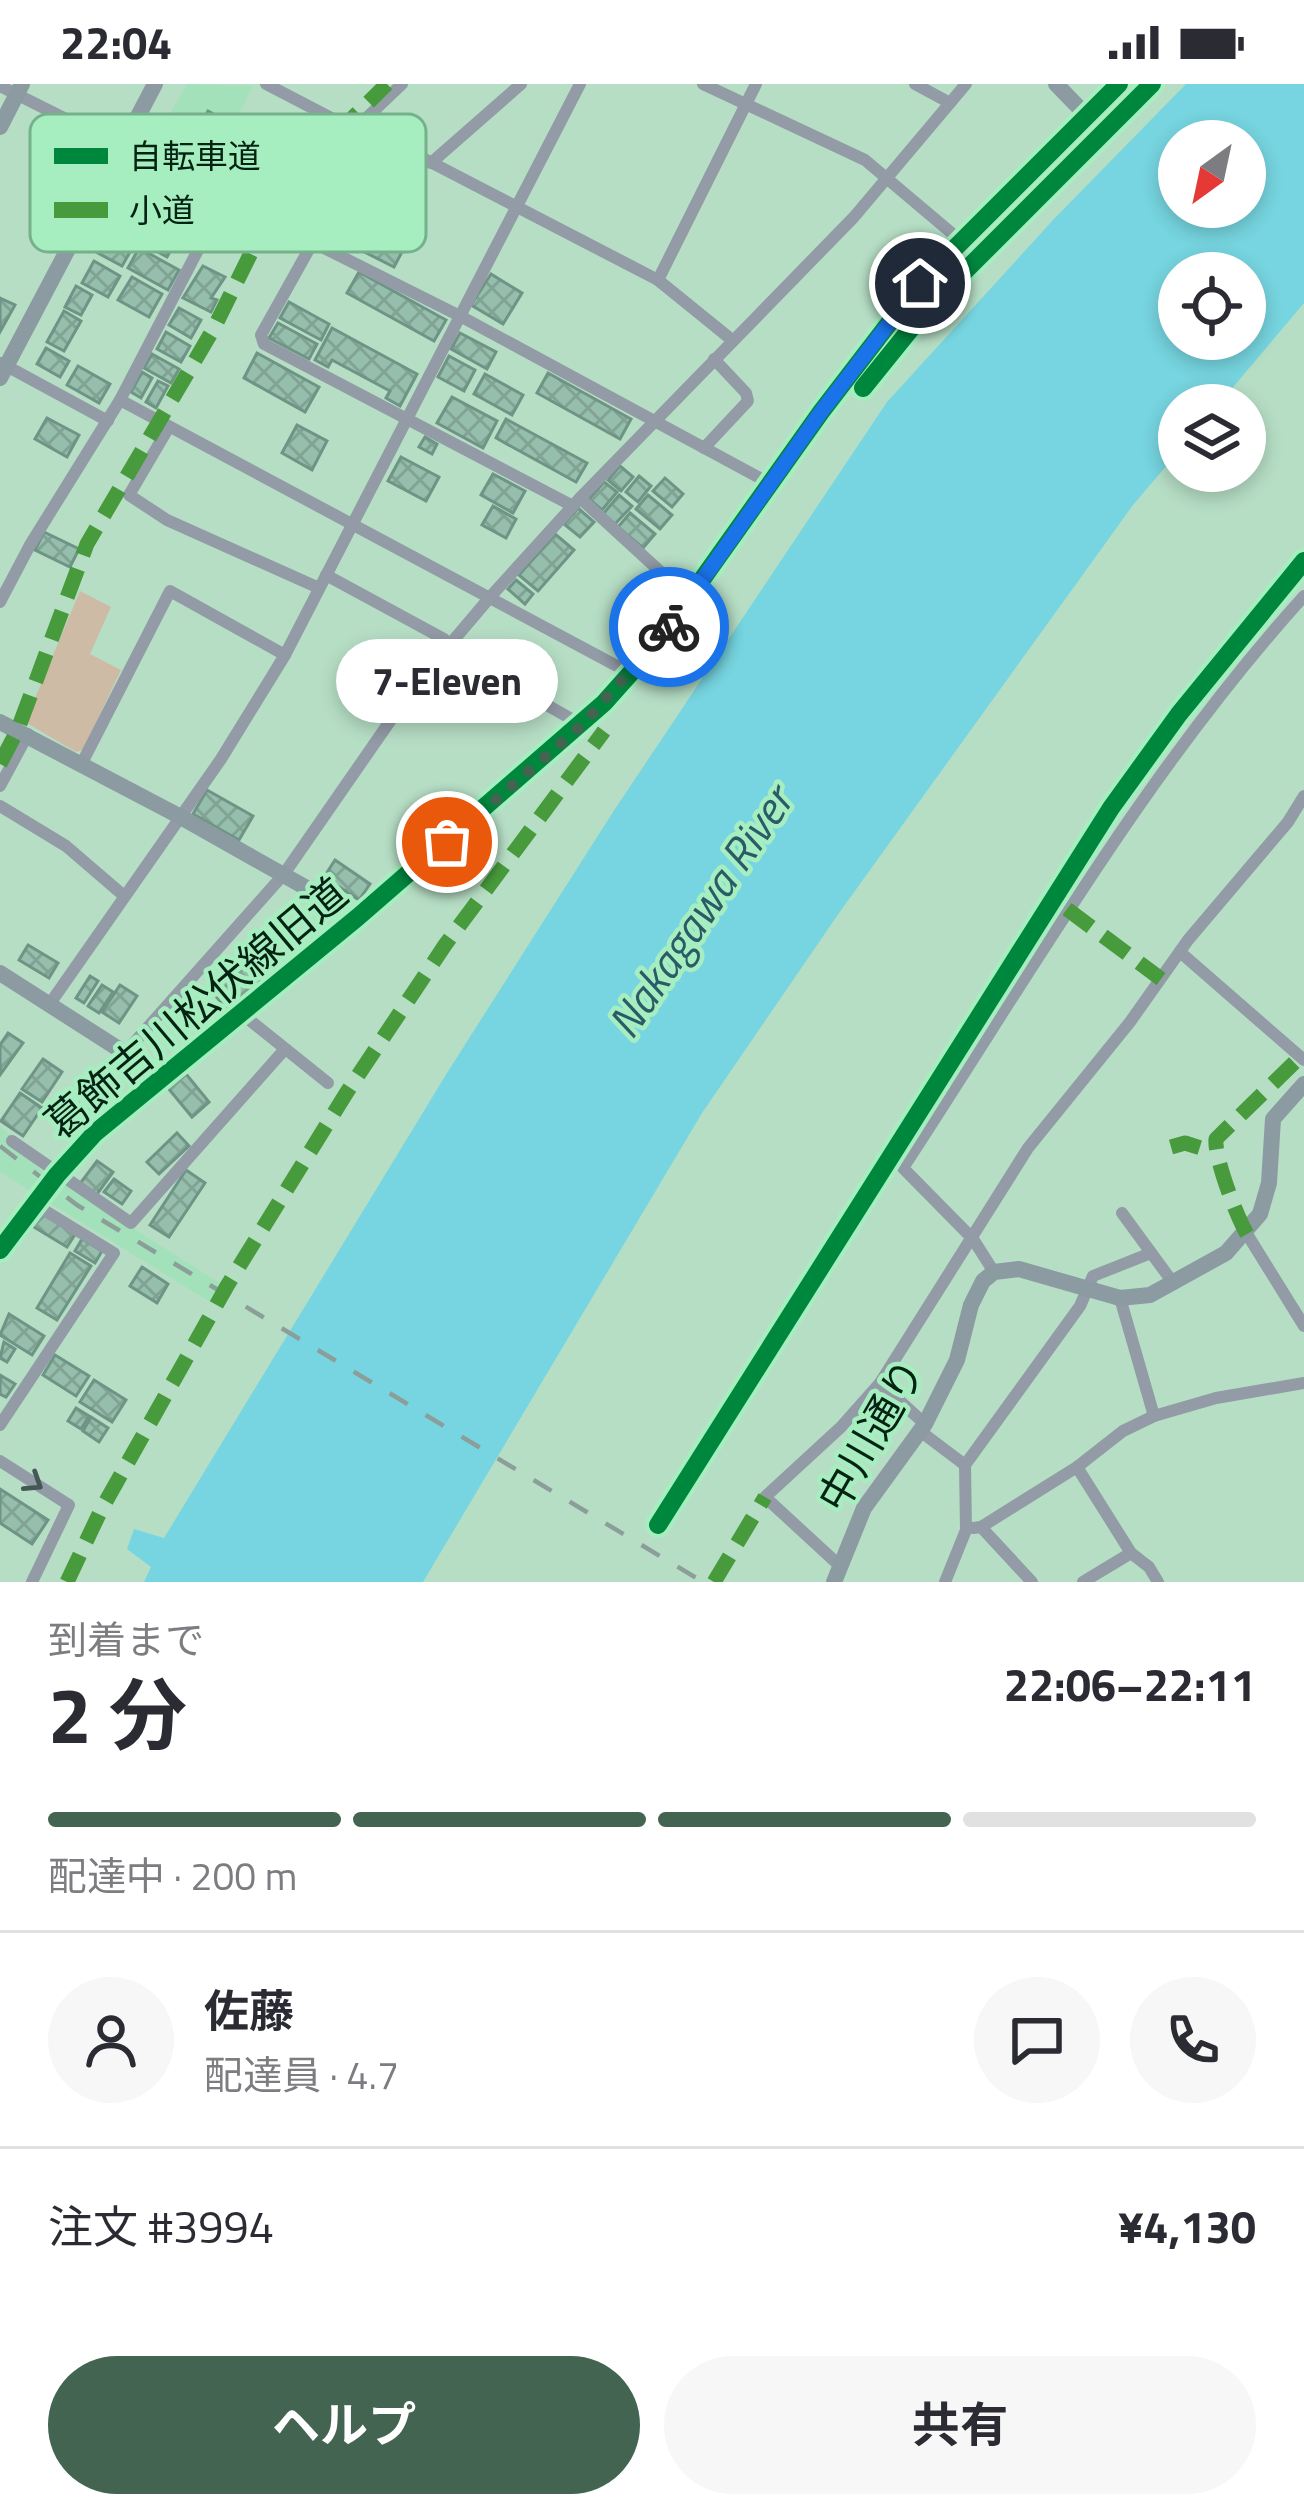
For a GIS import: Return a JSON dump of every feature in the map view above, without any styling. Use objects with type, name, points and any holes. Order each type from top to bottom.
[{"type":"street","points":[[139,114],[155,84]]},
{"type":"street","points":[[371,114],[402,84]]},
{"type":"street","points":[[431,163],[521,84]]},
{"type":"street","points":[[49,1005],[221,759],[285,655],[580,84]]},
{"type":"street","points":[[703,84],[865,160],[961,241]]},
{"type":"street","points":[[658,280],[756,84]]},
{"type":"street","points":[[915,84],[950,103]]},
{"type":"street","points":[[124,1052],[284,874],[413,688],[491,596],[888,178],[966,84]]},
{"type":"street","points":[[1056,84],[1088,116]]},
{"type":"street","name":"葛飾吉川松伏線旧道","points":[[0,1250],[5,1230],[34,1204],[94,1133],[242,1014],[582,725],[689,598],[889,322],[961,241],[1119,84]]},
{"type":"street","points":[[276,86],[325,114]]},
{"type":"street","points":[[0,127],[13,88],[59,114]]},
{"type":"street","points":[[426,160],[658,280],[732,340]]},
{"type":"street","points":[[65,252],[2,369],[108,421]]},
{"type":"street","points":[[0,602],[120,400],[197,252]]},
{"type":"street","points":[[307,252],[261,334],[264,344],[577,502],[689,598]]},
{"type":"street","points":[[333,252],[771,484]]},
{"type":"street","points":[[704,448],[748,401],[714,358]]},
{"type":"street","points":[[120,400],[354,521],[630,673]]},
{"type":"street","points":[[169,427],[129,495],[166,520],[322,581],[445,639],[454,652],[582,725]]},
{"type":"street","points":[[82,763],[170,591],[285,655]]},
{"type":"street","points":[[1304,596],[1211,705],[1108,845],[903,1168],[973,1239],[994,1272],[1019,1269],[1120,1298],[1150,1295],[1226,1253],[1246,1234],[1266,1196],[1273,1119],[1304,1084]]},
{"type":"street","points":[[1291,610],[1304,621]]},
{"type":"street","points":[[0,722],[358,917]]},
{"type":"street","points":[[0,786],[28,734]]},
{"type":"street","points":[[837,1574],[765,1498],[880,1383],[1028,1148],[1304,796]]},
{"type":"street","points":[[0,806],[65,846],[123,895]]},
{"type":"street","points":[[1180,952],[1304,1060]]},
{"type":"street","points":[[0,973],[124,1052],[153,1085]]},
{"type":"street","points":[[242,1014],[328,1083]]},
{"type":"street","points":[[12,1142],[131,1223],[285,1048]]},
{"type":"street","points":[[0,1425],[114,1253],[34,1204]]},
{"type":"street","points":[[1122,1213],[1174,1284]]},
{"type":"street","points":[[1246,1234],[1304,1325]]},
{"type":"street","points":[[965,1465],[1080,1306],[1093,1276],[1151,1253]]},
{"type":"street","name":"中川通り","points":[[837,1574],[864,1508],[922,1427],[957,1360],[977,1292],[994,1272]]},
{"type":"street","points":[[1120,1298],[1154,1417]]},
{"type":"street","points":[[880,1383],[965,1465],[974,1528],[1033,1582]]},
{"type":"street","points":[[945,1582],[974,1528],[1077,1467],[1123,1431],[1216,1398],[1304,1383]]},
{"type":"street","points":[[0,1460],[69,1504],[32,1582]]},
{"type":"street","points":[[1077,1467],[1131,1553],[1149,1567],[1158,1582]]},
{"type":"street","points":[[1083,1582],[1131,1553]]},
{"type":"shaded area","points":[[187,84],[253,86],[239,114],[170,114]]},
{"type":"shaded area","points":[[80,591],[111,607],[90,654],[121,670],[83,750],[76,752],[25,722]]},
{"type":"shaded area","points":[[0,1127],[22,1144],[17,1151],[44,1172],[221,1284],[210,1302],[0,1172]]},
{"type":"water","name":"Nakagawa River","points":[[1186,84],[1304,84],[1304,303],[1266,348],[1266,252],[1158,252],[1158,360],[1256,360],[1236,384],[1158,384],[1158,476],[839,913],[702,1113],[423,1582],[144,1582],[151,1567],[127,1549],[134,1529],[164,1538],[447,1073],[613,812],[887,402],[1054,219]]},
{"type":"building","points":[[96,252],[130,252],[122,266]]},
{"type":"building","points":[[137,252],[146,252],[179,270],[168,290],[128,268]]},
{"type":"building","points":[[364,252],[402,252],[394,267]]},
{"type":"building","points":[[94,261],[120,276],[108,297],[82,283]]},
{"type":"building","points":[[203,266],[225,277],[211,298],[217,300],[211,312],[183,298]]},
{"type":"building","points":[[359,272],[446,320],[434,341],[347,293]]},
{"type":"building","points":[[491,274],[522,293],[503,324],[471,305]]},
{"type":"building","points":[[132,277],[162,294],[149,317],[118,300]]},
{"type":"building","points":[[76,286],[92,295],[81,315],[65,307]]},
{"type":"building","points":[[0,298],[15,305],[0,332]]},
{"type":"building","points":[[289,302],[329,324],[321,340],[280,318]]},
{"type":"building","points":[[179,308],[201,320],[191,338],[169,325]]},
{"type":"building","points":[[64,311],[81,321],[64,351],[47,342]]},
{"type":"building","points":[[278,323],[317,344],[309,359],[269,338]]},
{"type":"building","points":[[332,328],[417,374],[400,406],[386,398],[390,391],[332,360],[328,367],[315,360]]},
{"type":"building","points":[[166,332],[190,346],[181,362],[157,349]]},
{"type":"building","points":[[460,333],[496,352],[487,369],[451,349]]},
{"type":"building","points":[[46,348],[69,361],[60,377],[37,364]]},
{"type":"building","points":[[257,353],[319,387],[305,412],[244,378]]},
{"type":"building","points":[[152,354],[179,369],[171,383],[144,368]]},
{"type":"building","points":[[449,356],[475,370],[464,391],[438,377]]},
{"type":"building","points":[[78,366],[110,384],[99,403],[67,385]]},
{"type":"building","points":[[142,372],[152,378],[141,398],[131,392]]},
{"type":"building","points":[[548,373],[631,419],[620,439],[537,393]]},
{"type":"building","points":[[485,374],[523,395],[512,415],[474,394]]},
{"type":"building","points":[[158,381],[168,386],[156,408],[146,402]]},
{"type":"building","points":[[452,397],[497,421],[483,448],[437,423]]},
{"type":"building","points":[[47,418],[79,435],[67,457],[35,439]]},
{"type":"building","points":[[506,419],[587,463],[576,482],[496,438]]},
{"type":"building","points":[[297,425],[327,441],[312,470],[282,453]]},
{"type":"building","points":[[425,437],[437,444],[432,454],[419,447]]},
{"type":"building","points":[[401,457],[439,477],[426,501],[388,481]]},
{"type":"building","points":[[620,466],[633,477],[621,491],[608,480]]},
{"type":"building","points":[[493,474],[525,491],[513,513],[481,495]]},
{"type":"building","points":[[639,476],[651,486],[638,502],[626,492]]},
{"type":"building","points":[[665,478],[683,494],[672,507],[653,491]]},
{"type":"building","points":[[604,482],[617,492],[602,510],[589,499]]},
{"type":"building","points":[[619,495],[632,506],[615,524],[603,514]]},
{"type":"building","points":[[648,495],[672,515],[660,529],[636,509]]},
{"type":"building","points":[[493,506],[516,519],[506,538],[482,525]]},
{"type":"building","points":[[578,508],[594,522],[580,537],[564,524]]},
{"type":"building","points":[[630,513],[655,534],[643,548],[618,527]]},
{"type":"building","points":[[44,532],[79,549],[70,567],[35,550]]},
{"type":"building","points":[[555,534],[574,550],[538,591],[519,575]]},
{"type":"building","points":[[516,580],[533,594],[525,604],[508,589]]},
{"type":"building","points":[[207,790],[253,816],[239,840],[193,814]]},
{"type":"building","points":[[335,860],[370,884],[359,900],[324,877]]},
{"type":"building","points":[[28,945],[58,963],[49,978],[19,960]]},
{"type":"building","points":[[257,954],[272,972],[227,1010],[212,991]]},
{"type":"building","points":[[90,976],[98,981],[84,1003],[76,998]]},
{"type":"building","points":[[102,985],[113,992],[99,1013],[88,1006]]},
{"type":"building","points":[[120,985],[137,996],[119,1023],[102,1012]]},
{"type":"building","points":[[8,1033],[23,1043],[0,1075],[0,1045]]},
{"type":"building","points":[[43,1059],[62,1072],[42,1102],[22,1089]]},
{"type":"building","points":[[186,1074],[209,1102],[192,1117],[168,1088]]},
{"type":"building","points":[[20,1093],[42,1108],[23,1136],[1,1121]]},
{"type":"building","points":[[73,1100],[91,1112],[80,1129],[62,1117]]},
{"type":"building","points":[[177,1133],[189,1146],[159,1174],[147,1162]]},
{"type":"building","points":[[97,1161],[113,1172],[95,1197],[79,1185]]},
{"type":"building","points":[[186,1170],[205,1183],[169,1237],[150,1225]]},
{"type":"building","points":[[114,1179],[131,1191],[122,1204],[104,1192]]},
{"type":"building","points":[[38,1209],[76,1233],[67,1247],[29,1224]]},
{"type":"building","points":[[82,1239],[102,1251],[95,1263],[75,1251]]},
{"type":"building","points":[[70,1253],[91,1266],[57,1320],[37,1308]]},
{"type":"building","points":[[142,1267],[168,1284],[157,1303],[130,1286]]},
{"type":"building","points":[[9,1314],[44,1336],[32,1355],[0,1335]]},
{"type":"building","points":[[4,1342],[15,1349],[7,1362],[0,1358]]},
{"type":"building","points":[[55,1355],[89,1376],[76,1396],[43,1375]]},
{"type":"building","points":[[0,1375],[15,1384],[6,1397],[0,1394]]},
{"type":"building","points":[[94,1380],[126,1400],[112,1422],[80,1402]]},
{"type":"building","points":[[76,1408],[89,1416],[81,1429],[68,1421]]},
{"type":"building","points":[[91,1417],[108,1428],[99,1442],[83,1431]]},
{"type":"building","points":[[0,1489],[48,1520],[32,1544],[0,1523]]},
{"type":"railway","points":[[0,1146],[77,1205],[703,1582]]},
{"type":"marked path","points":[[356,114],[387,84]]},
{"type":"marked path","points":[[0,764],[18,729],[87,544],[214,328],[251,252]]},
{"type":"marked path","points":[[67,1582],[101,1510],[227,1286],[347,1092],[445,945],[604,731]]},
{"type":"marked path","points":[[1067,909],[1161,979]]},
{"type":"marked path","points":[[1247,1234],[1218,1159],[1216,1139],[1300,1057]]},
{"type":"marked path","points":[[1171,1147],[1185,1143],[1214,1152]]},
{"type":"marked path","points":[[714,1582],[765,1497]]},
{"type":"cycle path","points":[[0,1250],[95,1133],[358,917],[604,703],[654,647],[821,412],[920,283],[1119,84]]},
{"type":"cycle path","points":[[863,388],[926,310],[1152,84]]},
{"type":"cycle path","points":[[658,1525],[1111,808],[1179,714],[1304,561]]},
{"type":"way so far","points":[[447,842],[582,725],[669,627]]},
{"type":"place","name":"7-Eleven","points":[[447,842]]},
{"type":"route","points":[[669,627],[821,412],[920,283]]}]
